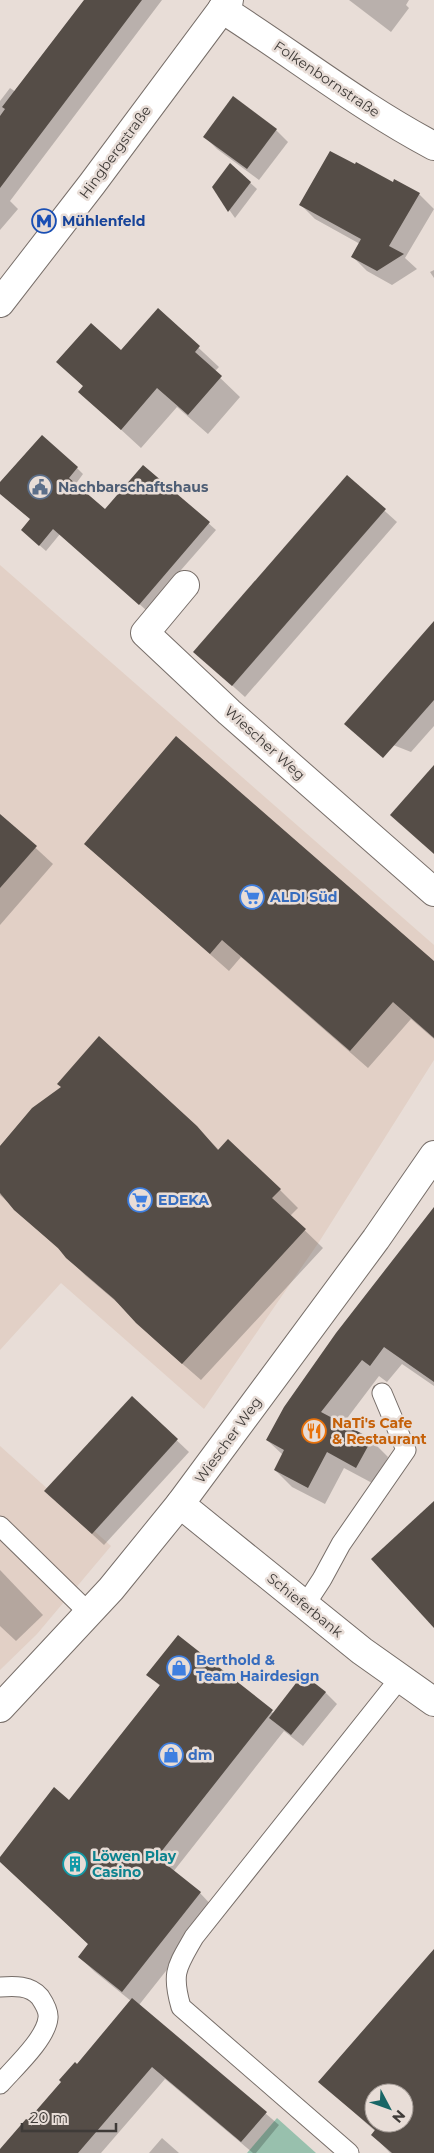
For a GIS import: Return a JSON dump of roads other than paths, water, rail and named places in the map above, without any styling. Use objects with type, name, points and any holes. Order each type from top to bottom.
[{"type":"street","name":"Folkenbornstraße","points":[[225,5],[269,38],[398,127],[434,146]]},
{"type":"street","name":"Hingbergstraße","points":[[0,302],[92,184],[225,5]]},
{"type":"street","name":"Wiescher Weg","points":[[185,585],[145,633],[229,712],[434,892]]},
{"type":"street","name":"Wiescher Weg","points":[[2,1700],[111,1589],[180,1504],[376,1240],[434,1155]]},
{"type":"street","name":"Schieferbank","points":[[180,1504],[362,1651],[434,1702]]},
{"type":"lane","points":[[305,1605],[342,1544],[406,1450],[382,1394]]},
{"type":"lane","points":[[0,1526],[89,1613]]},
{"type":"lane","points":[[349,2153],[180,2007],[175,1986],[178,1965],[194,1937],[400,1678]]},
{"type":"lane","points":[[0,1987],[24,1987],[37,1994],[45,2004],[49,2016],[40,2038],[0,2084]]},
{"type":"place","name":"Mühlenfeld","points":[[44,221]]},
{"type":"place","name":"Nachbarschaftshaus","points":[[40,487]]},
{"type":"place","name":"ALDI Süd","points":[[252,897]]},
{"type":"place","name":"EDEKA","points":[[140,1200]]},
{"type":"place","name":"NaTi's Cafe & Restaurant","points":[[314,1431]]},
{"type":"place","name":"Berthold & Team Hairdesign","points":[[179,1668]]},
{"type":"place","name":"dm","points":[[171,1755]]},
{"type":"place","name":"Löwen Play Casino","points":[[75,1864]]}]
